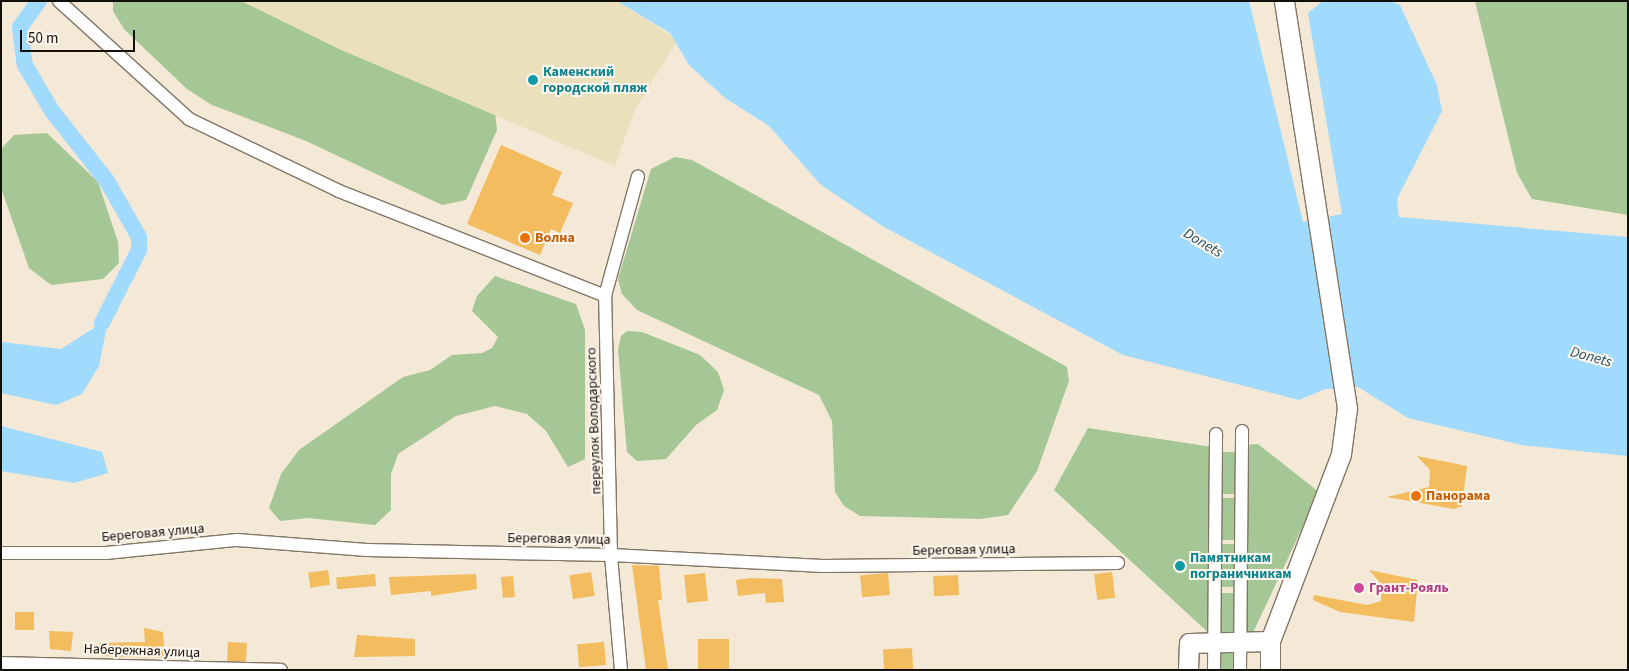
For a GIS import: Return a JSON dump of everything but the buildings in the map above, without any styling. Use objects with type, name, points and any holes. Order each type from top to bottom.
[{"type":"street","points":[[1270,670],[1270,641],[1342,454],[1347,408],[1292,39],[1284,1]]},
{"type":"street","points":[[63,5],[189,119],[339,191],[605,296]]},
{"type":"street","name":"переулок Володарского","points":[[621,670],[611,555],[605,296],[638,176]]},
{"type":"street","points":[[1240,670],[1242,431]]},
{"type":"street","points":[[1214,670],[1216,434]]},
{"type":"street","name":"Береговая улица","points":[[1,553],[106,553],[237,540],[367,550],[611,555],[823,566],[1118,562]]},
{"type":"street","points":[[1188,670],[1189,643],[1215,640],[1270,641]]},
{"type":"street","name":"Набережная улица","points":[[1,663],[281,670]]},
{"type":"green space","points":[[113,1],[262,1],[495,110],[497,130],[466,200],[442,205],[306,141],[212,105],[187,89],[124,29],[113,11]]},
{"type":"green space","points":[[1475,1],[1628,1],[1628,215],[1532,199],[1517,173]]},
{"type":"green space","points":[[47,133],[98,182],[118,242],[119,263],[103,279],[51,285],[29,268],[1,188],[1,149],[14,135]]},
{"type":"green space","points":[[675,157],[692,160],[1067,367],[1069,381],[1037,471],[1008,515],[980,519],[860,516],[844,506],[835,492],[832,421],[819,395],[637,310],[622,294],[618,279],[651,169]]},
{"type":"green space","points":[[495,276],[576,304],[585,330],[585,459],[568,467],[546,431],[527,414],[495,406],[456,416],[398,454],[391,474],[391,510],[375,525],[308,518],[280,521],[269,508],[281,474],[299,450],[403,377],[430,370],[452,355],[482,353],[492,348],[498,337],[472,311],[477,296]]},
{"type":"green space","points":[[627,331],[642,332],[700,355],[718,372],[724,390],[717,410],[696,425],[666,459],[637,461],[627,452],[618,350],[621,336]]},
{"type":"green space","points":[[1088,428],[1212,447],[1213,637],[1054,490]]},
{"type":"green space","points":[[1258,444],[1319,492],[1250,639],[1242,638],[1244,445]]},
{"type":"green space","points":[[1221,452],[1237,452],[1237,494],[1221,494]]},
{"type":"green space","points":[[1221,498],[1237,498],[1237,540],[1221,540]]},
{"type":"green space","points":[[1221,544],[1236,544],[1236,587],[1221,587]]},
{"type":"green space","points":[[1220,593],[1236,593],[1236,635],[1220,635]]},
{"type":"green space","points":[[1219,643],[1234,643],[1234,670],[1219,670]]},
{"type":"sand","name":"Каменский городской пляж","points":[[241,1],[617,1],[678,40],[634,111],[615,166],[341,50]]},
{"type":"water","name":"Donets","points":[[617,1],[1249,1],[1303,222],[1342,214],[1308,13],[1323,1],[1389,1],[1400,5],[1437,85],[1442,111],[1397,199],[1399,217],[1628,237],[1628,456],[1522,445],[1408,418],[1358,387],[1325,389],[1299,400],[1123,355],[884,227],[821,185],[769,126],[725,98],[689,65],[670,33]]},
{"type":"water","points":[[111,305],[99,366],[82,394],[56,405],[1,393],[1,342],[61,349],[94,328]]},
{"type":"water","points":[[1,426],[102,452],[108,473],[74,483],[1,471]]},
{"type":"waterway","points":[[39,1],[20,27],[25,65],[52,111],[107,181],[139,237],[139,250],[102,323]]},
{"type":"place","name":"Каменский городской пляж","points":[[533,80]]},
{"type":"place","name":"Волна","points":[[525,238]]},
{"type":"place","name":"Панорама","points":[[1416,496]]},
{"type":"place","name":"Памятникам пограничникам","points":[[1180,566]]},
{"type":"place","name":"Грант-Рояль","points":[[1359,588]]}]
